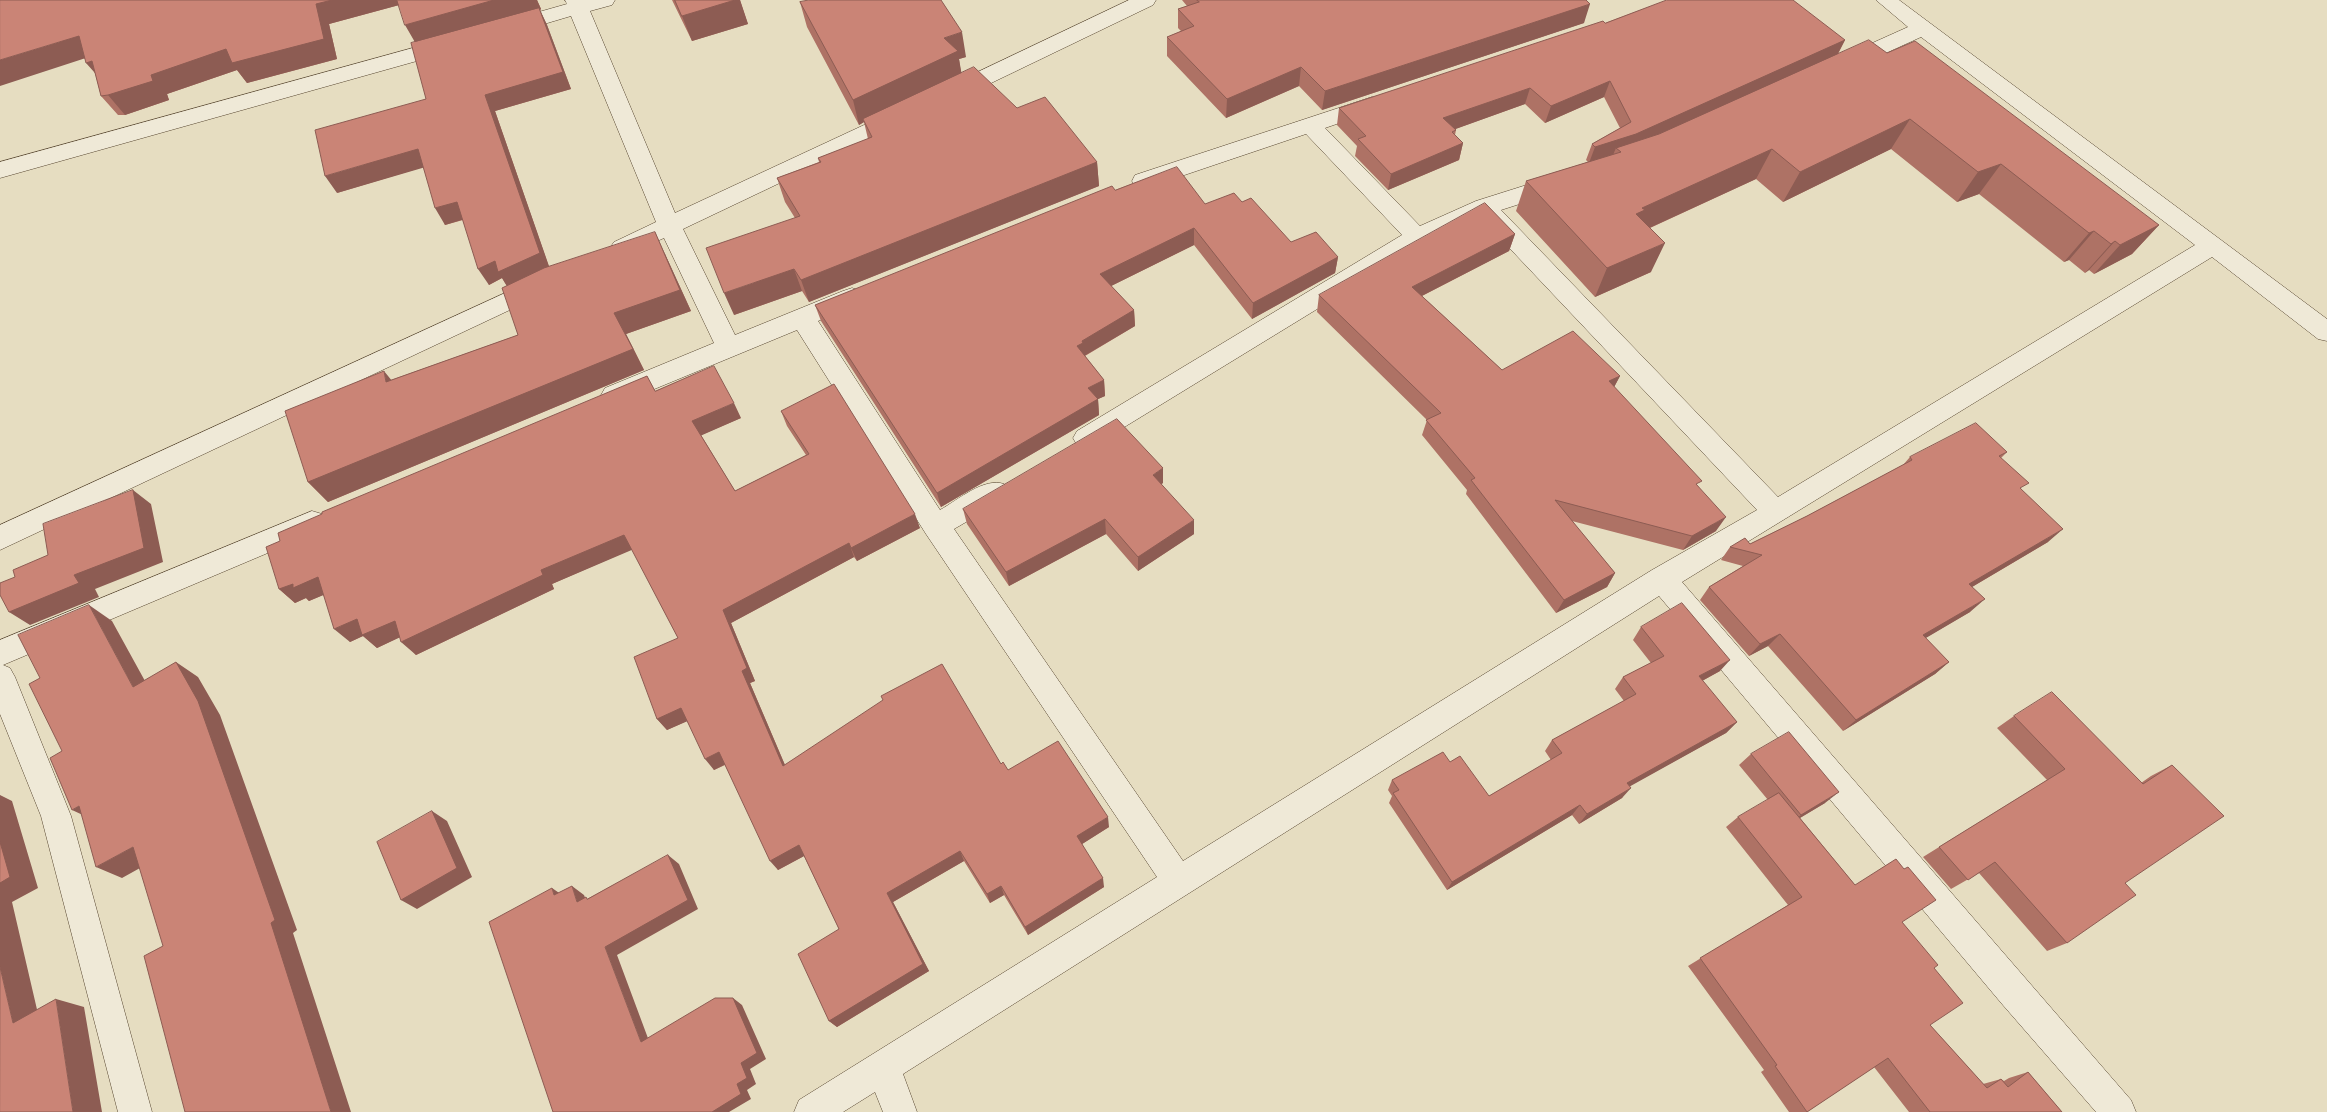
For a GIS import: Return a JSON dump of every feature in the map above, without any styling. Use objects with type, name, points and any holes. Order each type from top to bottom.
[{"type":"street","points":[[0,170],[474,37],[577,4],[605,0]]},
{"type":"street","points":[[598,259],[1146,0]]},
{"type":"street","points":[[1886,0],[2327,332]]},
{"type":"street","points":[[577,4],[668,226],[728,347]]},
{"type":"street","points":[[1828,72],[1923,28]]},
{"type":"street","points":[[1126,186],[1393,97]]},
{"type":"street","points":[[1310,125],[1417,237]]},
{"type":"street","points":[[1063,452],[1417,237],[1484,208],[1575,178]]},
{"type":"street","points":[[1484,208],[1776,512]]},
{"type":"street","points":[[811,1112],[1662,579],[1776,512],[2212,246]]},
{"type":"street","points":[[0,538],[563,276]]},
{"type":"street","points":[[592,404],[867,291]]},
{"type":"street","points":[[802,317],[936,526],[1178,882]]},
{"type":"street","points":[[936,526],[1012,482]]},
{"type":"street","points":[[0,653],[337,512]]},
{"type":"street","points":[[1662,579],[1995,970],[2119,1112]]},
{"type":"street","points":[[0,677],[56,816],[134,1112]]},
{"type":"street","points":[[883,1068],[900,1112]]},
{"type":"building","points":[[0,0],[332,0],[316,4],[324,39],[232,63],[226,49],[151,75],[153,81],[101,96],[92,61],[86,63],[79,36],[0,60]]},
{"type":"building","points":[[397,0],[494,0],[405,25]]},
{"type":"building","points":[[675,0],[735,0],[682,16]]},
{"type":"building","points":[[809,0],[941,0],[962,32],[944,38],[958,51],[853,100],[800,2]]},
{"type":"building","points":[[1197,0],[1586,0],[1590,4],[1325,91],[1301,67],[1227,99],[1167,37],[1194,26],[1178,9],[1199,2]]},
{"type":"building","points":[[1667,0],[1793,0],[1845,40],[1636,134],[1595,147],[1592,144],[1631,122],[1610,81],[1551,106],[1530,88],[1443,118],[1456,130],[1452,132],[1463,143],[1391,174],[1358,139],[1366,136],[1339,108],[1603,21],[1605,23]]},
{"type":"building","points":[[539,8],[563,72],[485,95],[540,253],[498,272],[495,261],[478,269],[457,202],[435,208],[418,149],[325,176],[315,130],[426,99],[411,43]]},
{"type":"building","points":[[1869,40],[1887,53],[1915,41],[2159,225],[2120,245],[2115,241],[2111,244],[2094,231],[2089,233],[2001,164],[1978,172],[1910,119],[1800,172],[1772,149],[1642,208],[1645,210],[1636,214],[1665,243],[1607,268],[1526,181],[1621,152],[1616,148],[1659,134]]},
{"type":"building","points":[[974,67],[1017,108],[1045,97],[1097,162],[801,280],[794,269],[724,293],[706,248],[800,216],[777,178],[821,162],[818,158],[872,137],[863,119]]},
{"type":"building","points":[[1177,167],[1205,204],[1234,193],[1242,202],[1251,198],[1291,242],[1316,232],[1338,257],[1253,303],[1194,228],[1100,274],[1134,310],[1082,341],[1083,343],[1077,346],[1104,380],[1088,388],[1098,399],[937,493],[815,305],[1112,186],[1115,190]]},
{"type":"building","points":[[1485,203],[1515,234],[1412,287],[1502,370],[1573,331],[1620,376],[1609,381],[1702,481],[1696,484],[1726,517],[1692,536],[1555,500],[1615,573],[1564,600],[1471,480],[1475,478],[1426,420],[1441,413],[1319,295]]},
{"type":"building","points":[[655,232],[680,290],[614,313],[633,349],[308,482],[285,411],[384,371],[386,382],[518,335],[502,288],[544,268]]},
{"type":"building","points":[[714,366],[734,403],[692,421],[735,491],[809,454],[781,411],[834,384],[915,514],[851,548],[849,543],[723,610],[747,668],[742,671],[783,766],[883,700],[881,696],[942,664],[1001,764],[1003,762],[1008,770],[1058,741],[1108,817],[1077,836],[1103,878],[1025,927],[1001,886],[987,894],[960,851],[887,893],[923,964],[829,1021],[798,954],[839,929],[799,845],[770,861],[719,752],[705,759],[681,708],[657,719],[634,657],[678,638],[624,535],[541,570],[543,575],[401,642],[395,621],[362,635],[357,619],[334,629],[318,577],[293,588],[293,584],[279,589],[266,547],[280,541],[278,533],[322,514],[322,512],[647,376],[655,391]]},
{"type":"building","points":[[1117,419],[1163,468],[1153,475],[1194,520],[1138,557],[1105,519],[1006,572],[963,509]]},
{"type":"building","points":[[1976,423],[2007,452],[1999,456],[2029,483],[2020,488],[2063,529],[1969,584],[1985,599],[1923,635],[1949,662],[1856,720],[1780,634],[1760,644],[1709,587],[1762,555],[1730,547],[1745,538],[1750,544],[1807,516],[1912,460],[1910,457]]},
{"type":"building","points":[[133,490],[144,548],[74,575],[79,583],[9,612],[0,595],[0,583],[15,577],[13,570],[48,555],[43,524]]},
{"type":"building","points":[[1682,603],[1730,660],[1699,676],[1737,722],[1627,783],[1631,788],[1587,814],[1580,805],[1452,882],[1393,793],[1399,790],[1392,780],[1443,752],[1450,762],[1460,756],[1489,796],[1562,753],[1552,740],[1636,694],[1623,677],[1664,656],[1641,627]]},
{"type":"building","points":[[89,605],[133,687],[176,662],[198,701],[275,920],[271,923],[331,1112],[185,1112],[144,956],[163,946],[133,847],[96,867],[79,806],[72,810],[50,758],[62,751],[29,684],[40,678],[18,635]]},
{"type":"building","points":[[2052,692],[2143,784],[2172,765],[2224,816],[2125,883],[2136,895],[2067,943],[1995,862],[1968,880],[1939,847],[2065,769],[2014,716]]},
{"type":"building","points":[[1789,732],[1839,792],[1801,815],[1751,754]]},
{"type":"building","points":[[1779,793],[1855,885],[1896,859],[1904,869],[1908,867],[1936,900],[1902,922],[1938,965],[1934,968],[1963,1003],[1930,1025],[1987,1088],[2001,1079],[2008,1087],[2028,1072],[2062,1112],[1930,1112],[1888,1058],[1807,1112],[1775,1066],[1777,1065],[1700,958],[1802,897],[1738,817]]},
{"type":"building","points":[[432,811],[457,868],[401,900],[377,842]]},
{"type":"building","points":[[0,842],[10,877],[0,883]]},
{"type":"building","points":[[668,855],[688,900],[605,947],[641,1042],[715,998],[733,998],[757,1053],[741,1063],[747,1078],[737,1084],[741,1094],[712,1112],[553,1112],[489,922],[552,888],[554,895],[572,886],[577,902],[586,897],[587,899]]},
{"type":"building","points":[[0,967],[13,1023],[56,999],[73,1112],[0,1112]]}]
